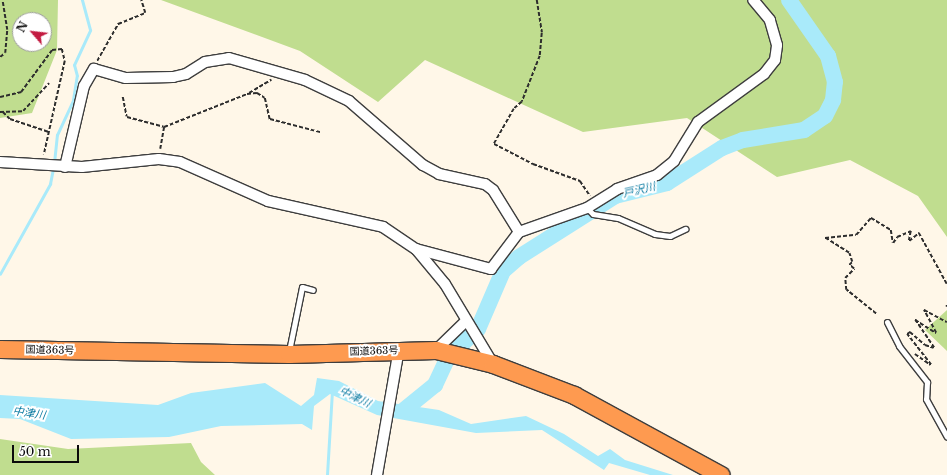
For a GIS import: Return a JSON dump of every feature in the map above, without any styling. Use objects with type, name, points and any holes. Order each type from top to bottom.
[{"type":"highway","name":"国道363号","points":[[0,350],[399,355],[436,350],[493,364],[602,407],[721,475]]},
{"type":"street","points":[[416,249],[491,269],[519,232],[587,208],[618,189],[647,180],[666,169],[698,122],[770,67],[777,45],[767,14],[753,0]]},
{"type":"street","points":[[65,167],[84,86],[94,69],[126,78],[173,78],[186,74],[205,62],[228,58],[278,72],[349,101],[423,165],[439,174],[485,184],[501,200],[519,232]]},
{"type":"street","points":[[0,162],[65,167],[159,159],[180,162],[268,201],[383,227],[416,249],[445,284],[465,322],[493,364]]},
{"type":"street","points":[[436,350],[465,322]]},
{"type":"street","points":[[377,475],[399,355]]},
{"type":"lane","points":[[587,208],[593,214],[618,218],[655,234],[670,236],[685,229]]},
{"type":"lane","points":[[289,354],[302,287],[313,290]]},
{"type":"lane","points":[[887,322],[899,346],[916,364],[926,382],[926,400],[947,436]]},
{"type":"path","points":[[0,57],[5,53],[7,30],[2,0]]},
{"type":"path","points":[[94,69],[118,24],[145,13],[141,0]]},
{"type":"path","points":[[538,0],[542,33],[540,56],[522,102],[514,109],[494,144],[533,164],[580,181],[590,194],[587,208]]},
{"type":"path","points":[[0,97],[21,92],[52,50],[59,46],[65,61],[42,166]]},
{"type":"path","points":[[164,127],[247,94],[278,72]]},
{"type":"path","points":[[1,112],[23,110],[50,83]]},
{"type":"path","points":[[247,94],[257,93],[264,98],[270,119],[320,132]]},
{"type":"path","points":[[123,97],[127,117],[155,121],[164,127]]},
{"type":"path","points":[[1,112],[10,119],[49,132]]},
{"type":"path","points":[[159,159],[164,127]]},
{"type":"path","points":[[876,314],[846,290],[845,278],[854,269],[849,265],[852,262],[849,253],[825,238],[856,235],[871,218],[891,230],[893,243],[897,237],[911,231],[909,240],[919,233],[945,276],[947,284]]},
{"type":"path","points":[[916,364],[915,354],[931,365],[908,334],[910,332],[925,346],[934,348],[915,320],[936,333],[924,310],[947,322]]},
{"type":"green space","points":[[0,0],[58,0],[57,50],[32,113],[0,118]]},
{"type":"green space","points":[[161,0],[947,0],[947,237],[918,196],[850,160],[777,177],[687,118],[583,132],[425,60],[378,102],[300,51]]},
{"type":"green space","points":[[947,310],[947,351],[925,330]]},
{"type":"green space","points":[[0,439],[68,449],[191,443],[201,462],[215,475],[0,475]]},
{"type":"water","name":"中津川","points":[[317,378],[339,381],[378,401],[439,410],[471,424],[526,416],[564,434],[598,456],[610,449],[625,460],[673,475],[650,475],[609,463],[604,470],[542,430],[476,433],[377,415],[330,394],[314,406],[312,430],[302,424],[221,426],[169,437],[71,439],[20,419],[0,418],[0,395],[158,405],[191,393],[265,383],[301,406],[314,395]]},
{"type":"waterway","points":[[54,163],[57,135],[73,100],[77,76],[74,65],[90,30],[82,0]]},
{"type":"waterway","name":"戸沢川","points":[[404,410],[435,385],[448,357],[478,329],[503,271],[519,257],[615,196],[667,183],[722,148],[743,140],[804,130],[825,116],[833,100],[835,82],[828,56],[789,0]]},
{"type":"waterway","points":[[0,274],[50,184],[53,168]]},
{"type":"waterway","name":"中津川","points":[[327,475],[332,392]]}]
